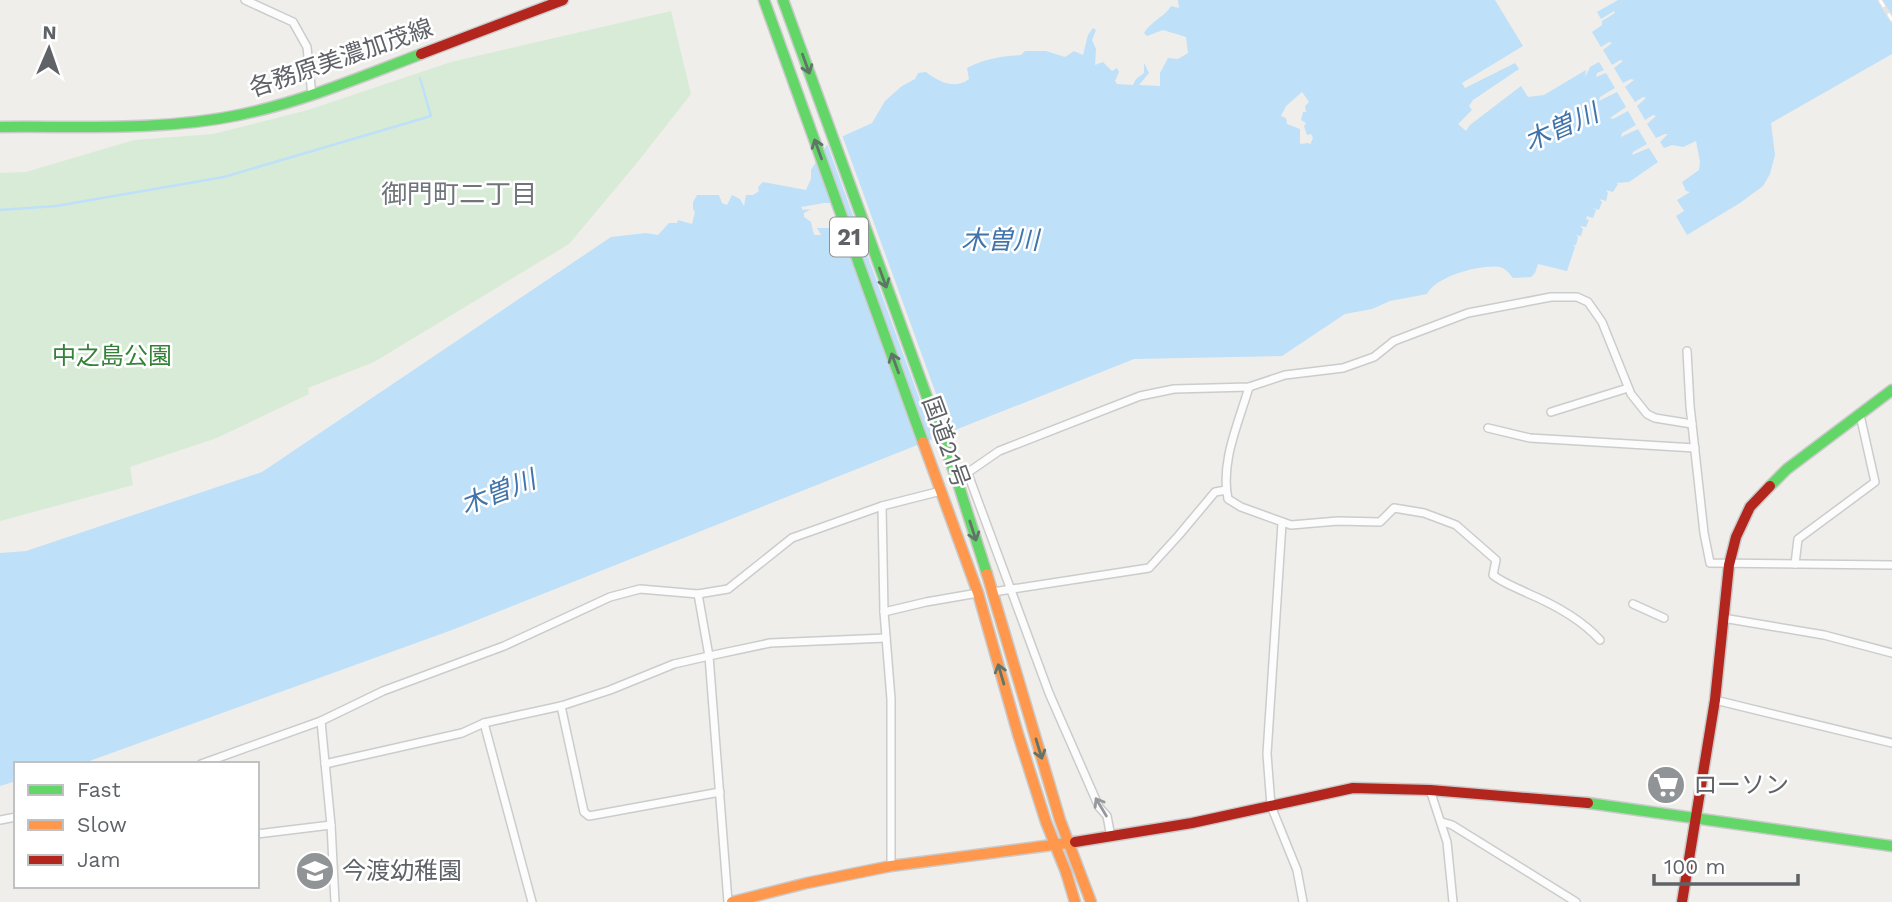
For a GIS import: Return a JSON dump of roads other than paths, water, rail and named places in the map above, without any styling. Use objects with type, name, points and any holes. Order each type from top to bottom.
[{"type":"main road","name":"各務原美濃加茂線","points":[[0,127],[195,122],[239,115],[312,96],[563,0]]},
{"type":"main road","name":"国道21号","points":[[764,0],[978,593],[1018,734],[1075,902]]},
{"type":"main road","name":"国道21号","points":[[783,0],[957,480],[1032,727],[1091,902]]},
{"type":"main road","points":[[1682,902],[1714,700],[1728,565],[1736,537],[1750,507],[1787,469],[1892,390]]},
{"type":"main road","points":[[730,902],[755,899],[891,866],[1111,837],[1353,788],[1430,790],[1612,805],[1892,846]]},
{"type":"street","points":[[245,0],[293,22],[307,47],[312,96]]},
{"type":"street","points":[[957,480],[999,451],[1140,396],[1174,389],[1249,387],[1285,375],[1343,368],[1374,357],[1394,341],[1468,313],[1551,297],[1577,297],[1588,302],[1602,322],[1628,388],[1647,414],[1655,418],[1692,424]]},
{"type":"street","points":[[1687,351],[1692,424],[1708,561],[1728,565],[1892,565]]},
{"type":"street","points":[[1249,387],[1227,459],[1228,499],[1241,507],[1290,525],[1338,521],[1380,522],[1394,508],[1424,513],[1456,525],[1496,560],[1493,575],[1502,583],[1567,613],[1588,626],[1600,640]]},
{"type":"street","points":[[1551,412],[1628,388]]},
{"type":"street","points":[[1795,564],[1798,539],[1875,482],[1860,415]]},
{"type":"street","points":[[1488,428],[1530,438],[1695,448]]},
{"type":"street","points":[[968,474],[1049,693],[1099,807],[1107,816],[1111,837]]},
{"type":"street","points":[[993,592],[1149,568],[1215,492],[1226,490]]},
{"type":"street","points":[[207,762],[321,721],[383,691],[504,646],[610,597],[640,589],[698,594],[728,589],[792,538],[882,506],[941,491]]},
{"type":"street","points":[[882,506],[884,612],[891,699],[891,866]]},
{"type":"street","points":[[1282,523],[1266,754],[1271,806],[1297,870],[1303,902]]},
{"type":"street","points":[[884,612],[978,593]]},
{"type":"street","points":[[698,594],[709,656],[730,902]]},
{"type":"street","points":[[1633,604],[1664,618]]},
{"type":"street","points":[[1723,618],[1824,635],[1892,653]]},
{"type":"street","points":[[325,764],[462,733],[484,723],[561,706],[674,664],[709,656],[770,643],[886,638]]},
{"type":"street","points":[[1714,700],[1892,743]]},
{"type":"street","points":[[561,706],[584,812],[589,816],[720,792]]},
{"type":"street","points":[[321,721],[335,902]]},
{"type":"street","points":[[484,723],[532,902]]},
{"type":"street","points":[[1430,790],[1447,842],[1453,902]]},
{"type":"street","points":[[1442,822],[1452,825],[1576,902]]},
{"type":"street","points":[[259,834],[331,825]]},
{"type":"water","name":"木曽川","points":[[1178,0],[1495,0],[1523,46],[1462,83],[1465,88],[1515,63],[1519,69],[1473,100],[1469,106],[1472,110],[1458,124],[1466,131],[1470,125],[1521,86],[1528,97],[1544,95],[1586,70],[1585,77],[1590,67],[1599,62],[1604,70],[1597,73],[1596,77],[1606,73],[1615,88],[1600,97],[1599,101],[1617,92],[1626,107],[1610,118],[1628,111],[1636,125],[1622,133],[1621,137],[1638,129],[1647,144],[1632,155],[1649,148],[1658,162],[1629,182],[1616,183],[1618,184],[1613,192],[1606,190],[1606,201],[1599,199],[1602,202],[1599,210],[1592,208],[1596,210],[1593,218],[1587,216],[1586,219],[1589,220],[1586,227],[1580,226],[1583,229],[1581,236],[1576,235],[1576,245],[1573,245],[1575,247],[1567,271],[1538,264],[1531,277],[1513,278],[1500,267],[1482,267],[1460,273],[1440,282],[1427,294],[1345,314],[1282,356],[1134,359],[452,630],[87,762],[14,762],[14,782],[0,786],[0,553],[26,551],[262,472],[611,237],[646,233],[658,235],[669,223],[677,223],[678,220],[692,224],[695,212],[693,202],[697,195],[719,195],[722,203],[727,205],[732,195],[740,199],[744,206],[746,195],[759,191],[758,187],[763,182],[806,190],[811,179],[811,170],[828,143],[872,123],[885,101],[915,79],[918,73],[926,72],[942,82],[958,84],[969,79],[967,68],[993,58],[1021,55],[1025,51],[1046,51],[1065,57],[1074,51],[1083,55],[1088,35],[1093,28],[1096,30],[1092,40],[1096,49],[1095,65],[1103,62],[1112,71],[1117,68],[1117,84],[1133,85],[1144,73],[1144,63],[1149,73],[1139,85],[1160,86],[1160,73],[1168,58],[1178,59],[1188,53],[1186,37],[1163,30],[1147,36],[1144,33],[1171,6],[1179,8]],"holes":[[[1302,92],[1309,102],[1301,120],[1306,123],[1304,126],[1307,135],[1311,134],[1313,138],[1310,145],[1300,144],[1300,129],[1287,124],[1286,118],[1281,116],[1286,106]],[[830,203],[838,222],[831,228],[817,228],[821,235],[814,235],[811,222],[804,217],[804,213],[811,209],[803,210],[801,207]]]},
{"type":"water","name":"木曽川","points":[[1618,0],[1892,0],[1892,54],[1771,123],[1775,155],[1770,174],[1763,186],[1687,235],[1676,216],[1684,211],[1677,200],[1690,192],[1686,191],[1682,182],[1699,170],[1696,141],[1683,147],[1672,145],[1664,148],[1660,142],[1668,134],[1656,138],[1647,124],[1656,116],[1645,120],[1637,106],[1646,98],[1635,102],[1625,87],[1634,80],[1623,83],[1614,68],[1623,61],[1612,65],[1603,50],[1612,43],[1601,47],[1592,32],[1602,25],[1602,21],[1615,13],[1614,11],[1601,19],[1597,12]]},
{"type":"waterway","points":[[0,210],[56,206],[224,177],[431,116],[420,78]]},
{"type":"railway","points":[[1880,0],[1892,20]]},
{"type":"place","name":"ローソン","points":[[1666,785]]},
{"type":"place","name":"今渡幼稚園","points":[[315,871]]},
{"type":"district","name":"御門町二丁目","points":[[459,194]]},
{"type":"park label","name":"中之島公園","points":[[112,356]]}]
